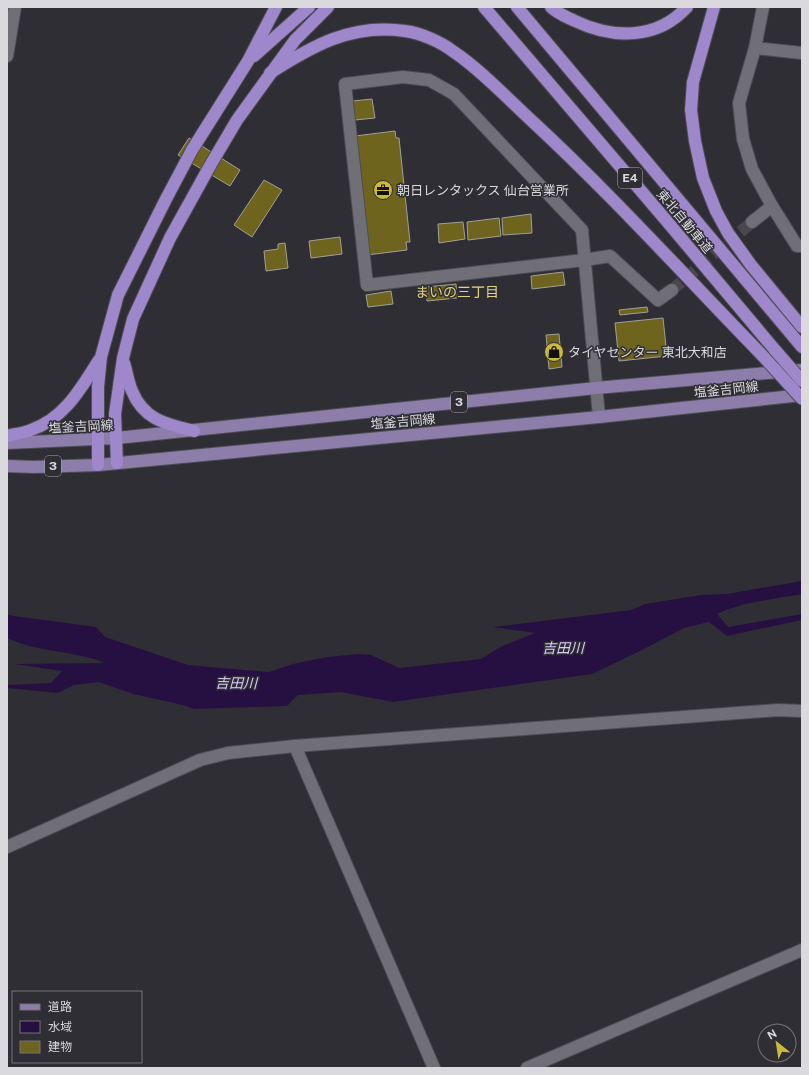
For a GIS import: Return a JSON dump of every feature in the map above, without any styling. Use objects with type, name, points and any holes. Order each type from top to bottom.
[{"type":"highway","points":[[98,465],[98,387],[101,357],[118,295],[192,150],[248,61],[276,7]]},
{"type":"highway","points":[[248,61],[310,7]]},
{"type":"highway","points":[[117,462],[115,414],[123,358],[133,319],[170,238],[233,126],[295,40],[328,7]]},
{"type":"highway","name":"東北自動車道","points":[[484,7],[802,381]]},
{"type":"highway","name":"東北自動車道","points":[[516,7],[802,346]]},
{"type":"highway","points":[[551,7],[555,11],[583,24],[609,32],[637,34],[659,27],[678,16],[686,7]]},
{"type":"highway","points":[[714,7],[693,82],[691,110],[702,178],[716,211],[728,233],[751,265],[802,327]]},
{"type":"highway","points":[[270,73],[301,53],[328,40],[356,32],[379,29],[406,31],[431,39],[454,51],[479,72],[570,156],[761,354],[802,399]]},
{"type":"highway","points":[[7,436],[32,430],[51,420],[63,411],[78,392],[101,357]]},
{"type":"highway","points":[[123,358],[132,390],[142,409],[151,416],[165,423],[194,431]]},
{"type":"main road","name":"塩釜吉岡線","points":[[7,443],[98,440],[596,388],[802,370]]},
{"type":"main road","name":"塩釜吉岡線","points":[[7,466],[34,467],[98,465],[599,417],[802,395]]},
{"type":"street","points":[[7,56],[15,7]]},
{"type":"street","points":[[763,7],[755,48],[739,103],[743,139],[752,169],[772,206],[797,246],[802,246]]},
{"type":"street","points":[[755,48],[802,52]]},
{"type":"street","points":[[599,417],[584,260],[582,230],[454,94],[429,80],[403,77],[345,84],[367,285],[584,260],[610,256],[658,300],[672,290]]},
{"type":"street","points":[[752,222],[772,206]]},
{"type":"street","points":[[7,847],[200,760],[228,753],[295,746],[778,710],[802,711]]},
{"type":"street","points":[[295,746],[434,1068]]},
{"type":"street","points":[[527,1068],[802,950]]},
{"type":"water","name":"吉田川","points":[[802,581],[802,594],[748,604],[717,614],[728,627],[802,614],[802,620],[727,636],[709,622],[684,628],[592,674],[393,702],[341,692],[298,695],[287,706],[194,709],[183,705],[133,694],[99,682],[74,685],[58,693],[7,688],[7,685],[51,683],[62,671],[14,664],[105,663],[81,656],[19,643],[7,638],[7,615],[96,627],[105,637],[188,665],[269,672],[293,664],[327,657],[358,654],[371,655],[399,668],[481,659],[502,646],[535,633],[493,627],[631,610],[645,604],[701,595],[727,594]]},
{"type":"building","points":[[372,99],[375,118],[355,120],[353,101]]},
{"type":"building","points":[[395,131],[396,138],[399,138],[410,242],[406,242],[407,250],[367,255],[355,136]]},
{"type":"building","points":[[189,138],[240,170],[230,186],[178,155]]},
{"type":"building","points":[[264,180],[282,190],[252,237],[234,225]]},
{"type":"building","points":[[531,214],[532,233],[503,235],[502,218]]},
{"type":"building","points":[[499,218],[501,236],[468,240],[467,222]]},
{"type":"building","points":[[463,222],[465,239],[439,243],[438,224]]},
{"type":"building","points":[[340,237],[342,254],[311,258],[309,241]]},
{"type":"building","points":[[285,243],[288,268],[266,271],[264,251],[278,249],[278,244]]},
{"type":"building","points":[[563,272],[565,285],[532,289],[531,276]]},
{"type":"building","points":[[456,284],[457,298],[427,301],[426,287]]},
{"type":"building","points":[[391,291],[393,304],[368,307],[366,295]]},
{"type":"building","points":[[647,307],[648,312],[620,315],[619,310]]},
{"type":"building","points":[[663,318],[667,356],[619,361],[615,323]]},
{"type":"building","points":[[559,334],[562,367],[549,369],[546,335]]},
{"type":"tunnel","points":[[672,290],[752,222]]},
{"type":"place","name":"朝日レンタックス 仙台営業所","points":[[383,190]]},
{"type":"place","name":"タイヤセンター 東北大和店","points":[[554,352]]},
{"type":"district","name":"まいの三丁目","points":[[457,292]]}]
